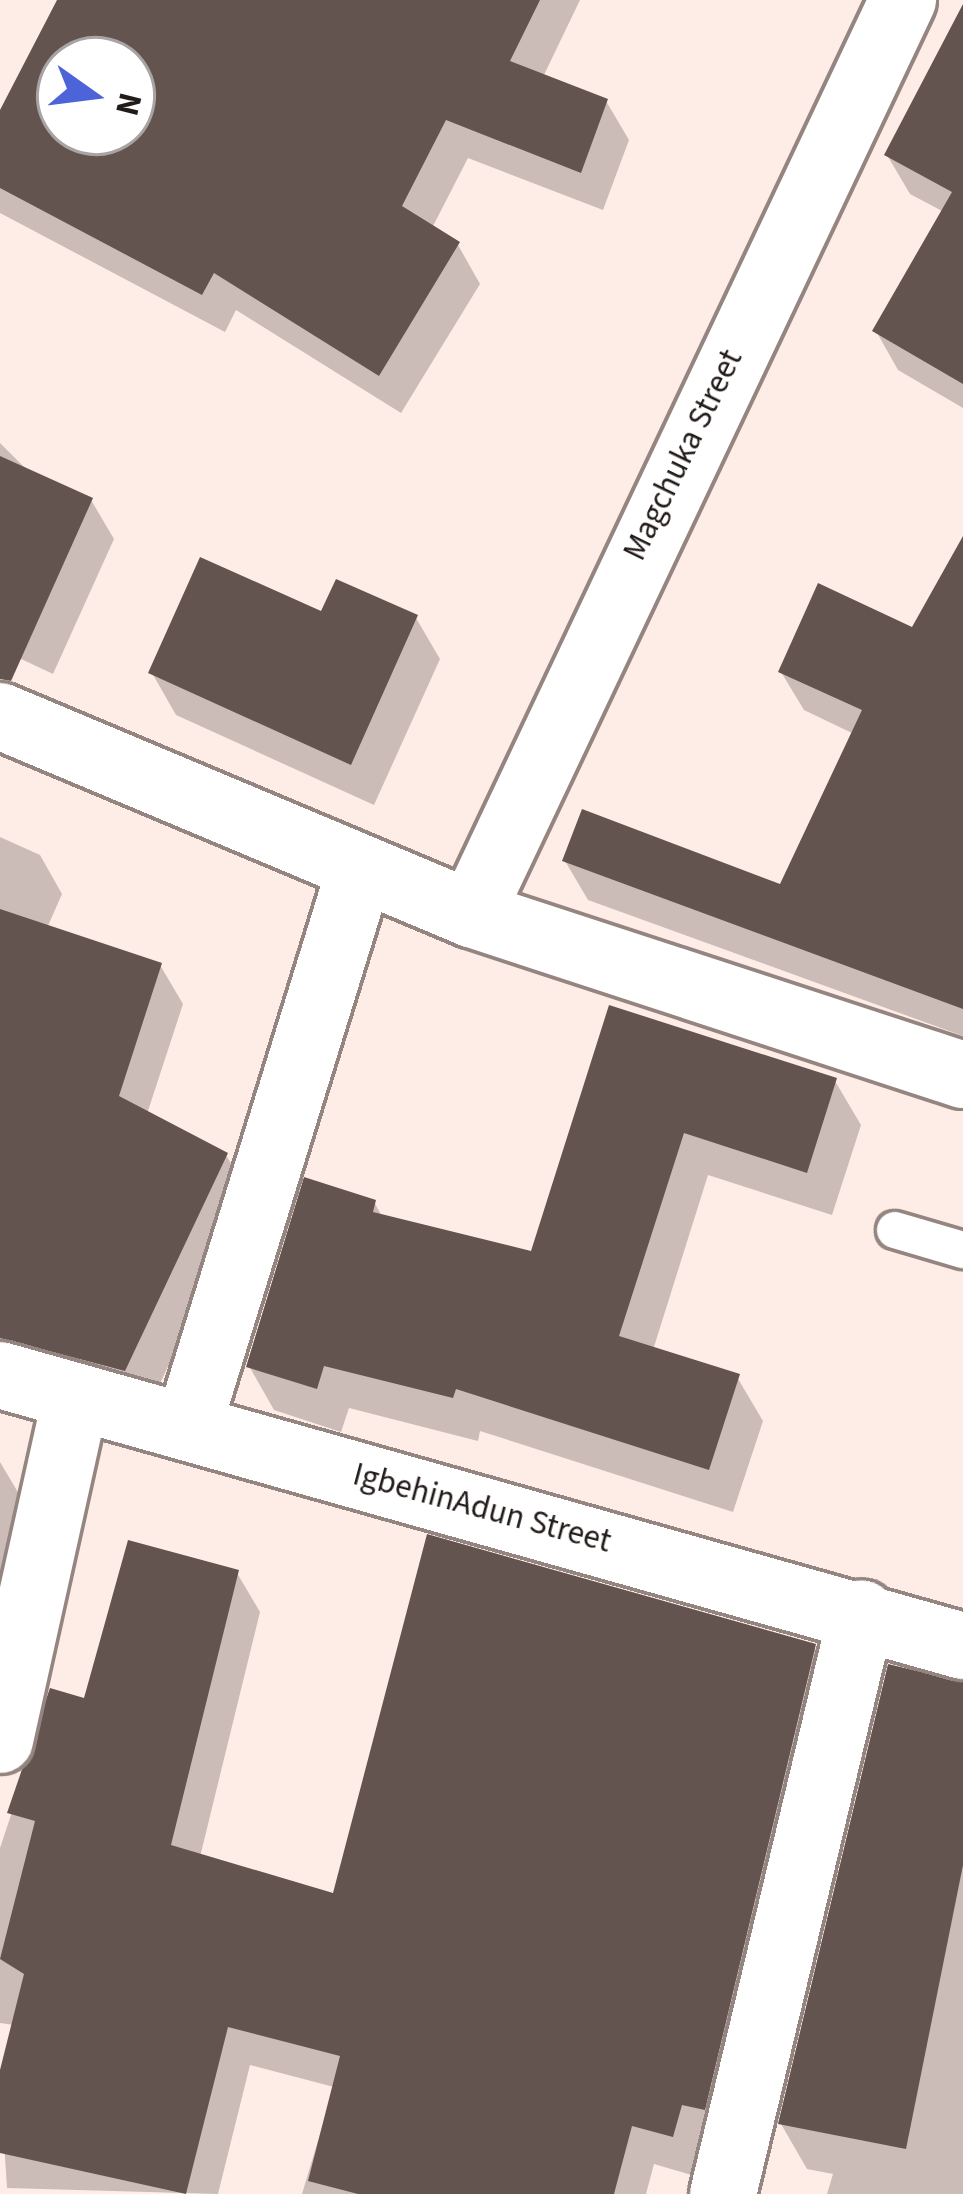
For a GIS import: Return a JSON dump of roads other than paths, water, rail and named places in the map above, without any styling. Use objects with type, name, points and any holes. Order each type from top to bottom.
[{"type":"street","name":"Magchuka Street","points":[[471,914],[903,0]]},
{"type":"street","points":[[0,716],[471,914],[963,1075]]},
{"type":"street","points":[[188,1427],[360,870]]},
{"type":"street","name":"IgbehinAdun Street","points":[[0,1375],[862,1612],[963,1646]]},
{"type":"street","points":[[0,1740],[76,1397]]},
{"type":"street","points":[[723,2194],[862,1612]]},
{"type":"lane","points":[[895,1230],[963,1250]]}]
